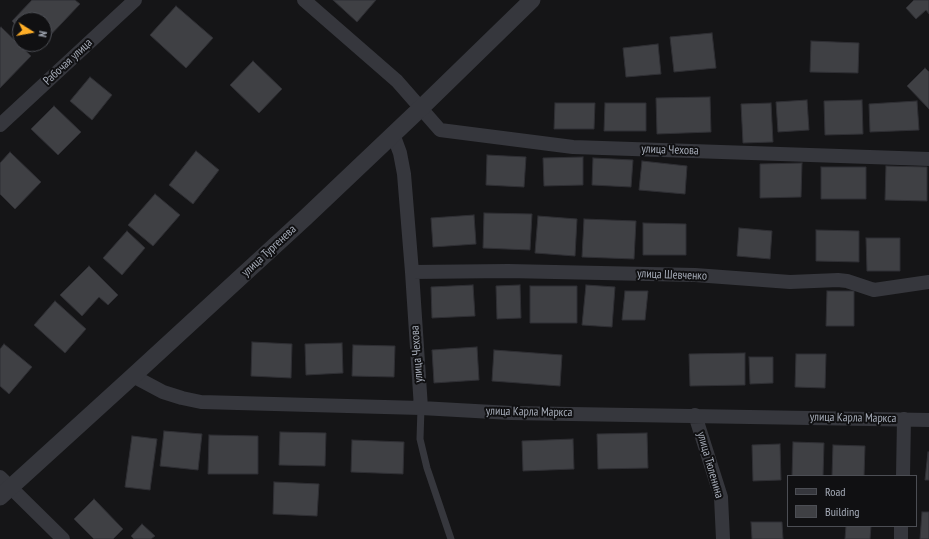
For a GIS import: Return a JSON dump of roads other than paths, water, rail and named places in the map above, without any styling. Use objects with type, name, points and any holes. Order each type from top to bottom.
[{"type":"street","name":"Рабочая улица","points":[[0,125],[135,0]]},
{"type":"street","name":"улица Чехова","points":[[304,0],[397,81],[440,130],[573,147],[929,159]]},
{"type":"street","name":"улица Тургенева","points":[[3,487],[133,376],[305,218],[532,0]]},
{"type":"street","name":"улица Чехова","points":[[393,134],[400,153],[404,174],[421,408]]},
{"type":"street","name":"улица Шевченко","points":[[412,272],[695,275],[790,282],[838,280],[847,281],[874,290],[929,282]]},
{"type":"street","name":"улица Карла Маркса","points":[[133,376],[163,392],[201,402],[511,412],[929,420]]},
{"type":"street","name":"улица Тюленина","points":[[695,415],[721,498],[723,539]]},
{"type":"street","points":[[903,475],[904,419]]},
{"type":"street","points":[[3,487],[63,539]]},
{"type":"street","points":[[901,539],[902,527]]},
{"type":"lane","points":[[421,408],[420,439],[427,468],[451,539]]}]
